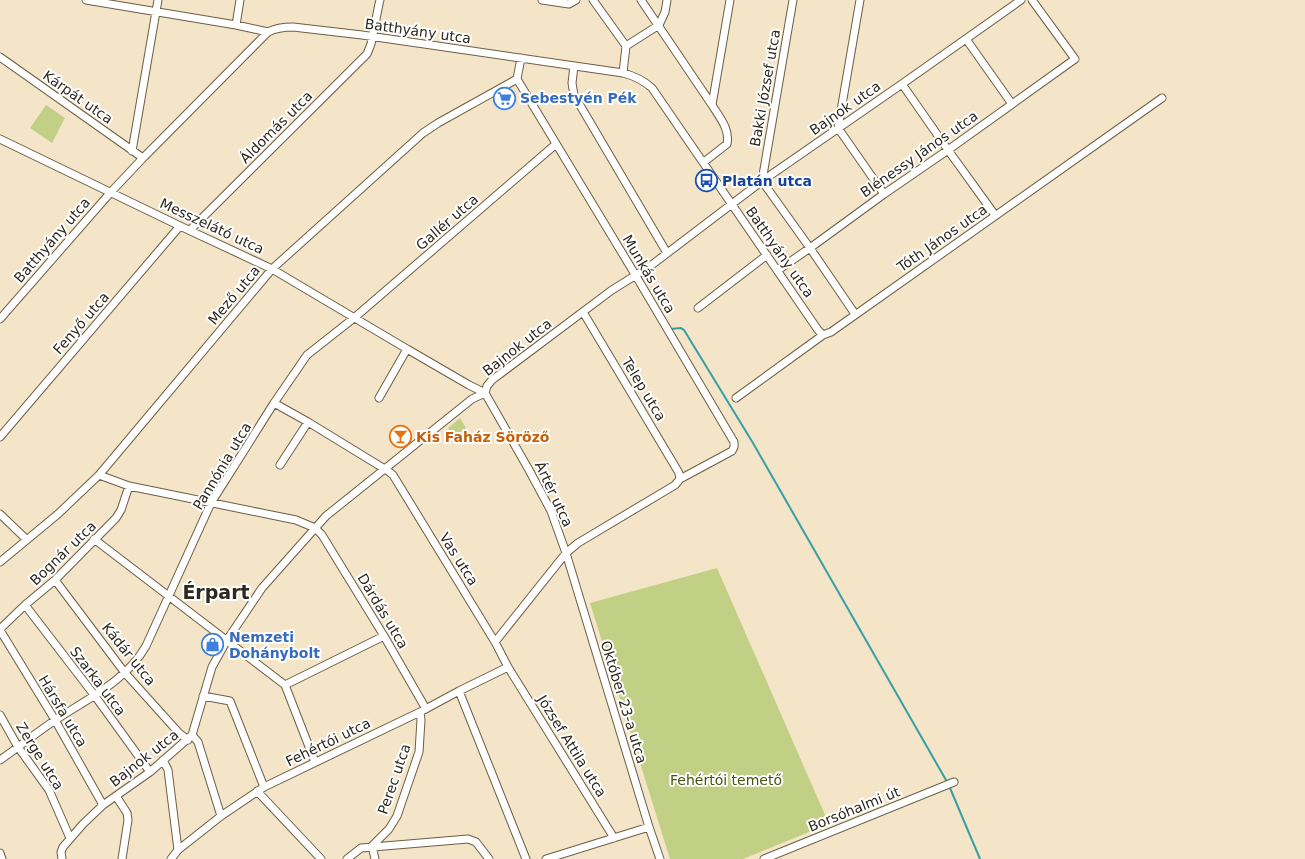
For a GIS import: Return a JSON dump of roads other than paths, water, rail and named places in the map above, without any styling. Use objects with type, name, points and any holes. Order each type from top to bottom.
[{"type":"street","points":[[86,0],[268,32]]},
{"type":"street","points":[[132,150],[158,0]]},
{"type":"street","points":[[236,25],[240,0]]},
{"type":"street","name":"Áldomás utca","points":[[190,230],[367,54],[371,44],[380,0]]},
{"type":"street","points":[[542,0],[570,4],[576,0]]},
{"type":"street","points":[[593,0],[626,46],[623,73]]},
{"type":"street","points":[[640,0],[726,128],[729,137],[727,144],[704,162]]},
{"type":"street","points":[[626,46],[658,25],[665,12],[667,0]]},
{"type":"street","points":[[712,105],[730,0]]},
{"type":"street","name":"Bakki József utca","points":[[762,181],[793,0]]},
{"type":"street","points":[[860,0],[838,128],[884,194]]},
{"type":"street","name":"Bajnok utca","points":[[62,859],[61,852],[63,847],[83,824],[103,805],[150,772],[190,737],[212,667],[226,640],[262,588],[326,516],[472,399],[485,393],[487,386],[492,380],[612,290],[636,276],[762,181],[1021,0]]},
{"type":"street","name":"Blénessy János utca","points":[[778,270],[1074,59],[1032,0]]},
{"type":"street","name":"Batthyány utca","points":[[0,319],[111,192],[268,32],[283,27],[293,27],[623,73],[643,80],[652,88],[823,335]]},
{"type":"street","points":[[966,39],[1012,104]]},
{"type":"street","name":"Kárpát utca","points":[[0,57],[143,158]]},
{"type":"street","points":[[517,79],[521,58]]},
{"type":"street","points":[[574,66],[572,83],[574,95],[667,253]]},
{"type":"street","name":"Munkás utca","points":[[517,79],[734,442],[732,451],[680,480]]},
{"type":"street","name":"Mező utca","points":[[0,562],[58,514],[99,474],[272,269],[423,133],[517,79]]},
{"type":"street","points":[[902,84],[995,215]]},
{"type":"street","name":"Tóth János utca","points":[[736,398],[1162,98]]},
{"type":"street","name":"Messzelátó utca","points":[[0,139],[272,269],[407,349]]},
{"type":"street","name":"Gallér utca","points":[[354,318],[556,144]]},
{"type":"street","points":[[762,181],[855,314]]},
{"type":"street","name":"Fenyő utca","points":[[0,437],[180,226]]},
{"type":"street","points":[[698,308],[767,255]]},
{"type":"street","name":"Telep utca","points":[[583,312],[679,472],[680,480]]},
{"type":"street","name":"Pannónia utca","points":[[0,760],[55,720],[95,696],[125,673],[139,658],[212,503],[274,404],[307,355],[354,318]]},
{"type":"street","points":[[379,398],[407,349],[485,393]]},
{"type":"street","name":"Ártér utca","points":[[485,393],[551,512],[566,553]]},
{"type":"street","name":"Vas utca","points":[[274,404],[308,422],[393,475],[495,642],[508,667]]},
{"type":"street","points":[[280,465],[308,422]]},
{"type":"street","points":[[99,474],[130,486],[296,520],[315,528]]},
{"type":"street","points":[[495,642],[566,553],[578,543],[675,485],[680,480]]},
{"type":"street","name":"Bognár utca","points":[[0,630],[25,605],[55,580],[116,518],[130,486]]},
{"type":"street","points":[[2,518],[26,540]]},
{"type":"street","name":"Dárdás utca","points":[[315,528],[322,535],[384,636],[423,711]]},
{"type":"street","points":[[94,539],[285,686],[315,762]]},
{"type":"street","name":"Október 23-a utca","points":[[566,553],[660,859]]},
{"type":"street","name":"Kádár utca","points":[[55,580],[125,673],[179,733],[190,737]]},
{"type":"street","name":"Szarka utca","points":[[25,605],[95,696],[150,772]]},
{"type":"street","name":"Hársfa utca","points":[[0,630],[55,720],[103,805]]},
{"type":"street","points":[[285,686],[384,636]]},
{"type":"street","name":"Fehértói utca","points":[[171,859],[178,850],[221,816],[264,787],[423,711],[508,667]]},
{"type":"street","name":"József Attila utca","points":[[508,667],[614,838]]},
{"type":"street","points":[[459,691],[526,859]]},
{"type":"street","points":[[203,696],[230,701],[264,787]]},
{"type":"street","name":"Perec utca","points":[[372,846],[389,829],[397,816],[419,752],[423,711]]},
{"type":"street","name":"Zerge utca","points":[[0,715],[18,748],[49,790],[70,838]]},
{"type":"street","points":[[190,737],[198,742],[221,816]]},
{"type":"street","points":[[163,760],[168,770],[178,850]]},
{"type":"street","name":"Borsóhalmi út","points":[[764,859],[954,782]]},
{"type":"street","points":[[257,791],[321,859]]},
{"type":"street","points":[[116,796],[127,812],[128,820],[122,859]]},
{"type":"street","points":[[546,859],[649,827]]},
{"type":"street","points":[[347,859],[361,848],[372,846],[383,847],[468,839],[476,842],[489,859]]},
{"type":"street","points":[[372,846],[375,859]]},
{"type":"street","points":[[0,853],[2,859]]},
{"type":"waterway","points":[[670,329],[681,328],[684,330],[753,443],[946,780]]},
{"type":"waterway","points":[[950,788],[980,859]]},
{"type":"place","name":"Sebestyén Pék","points":[[504,98]]},
{"type":"place","name":"Platán utca","points":[[706,181]]},
{"type":"place","name":"Kis Faház Söröző","points":[[400,437]]},
{"type":"place","name":"Nemzeti Dohánybolt","points":[[213,645]]},
{"type":"district","name":"Érpart","points":[[216,592]]},
{"type":"park label","name":"Fehértói temető","points":[[726,780]]}]
